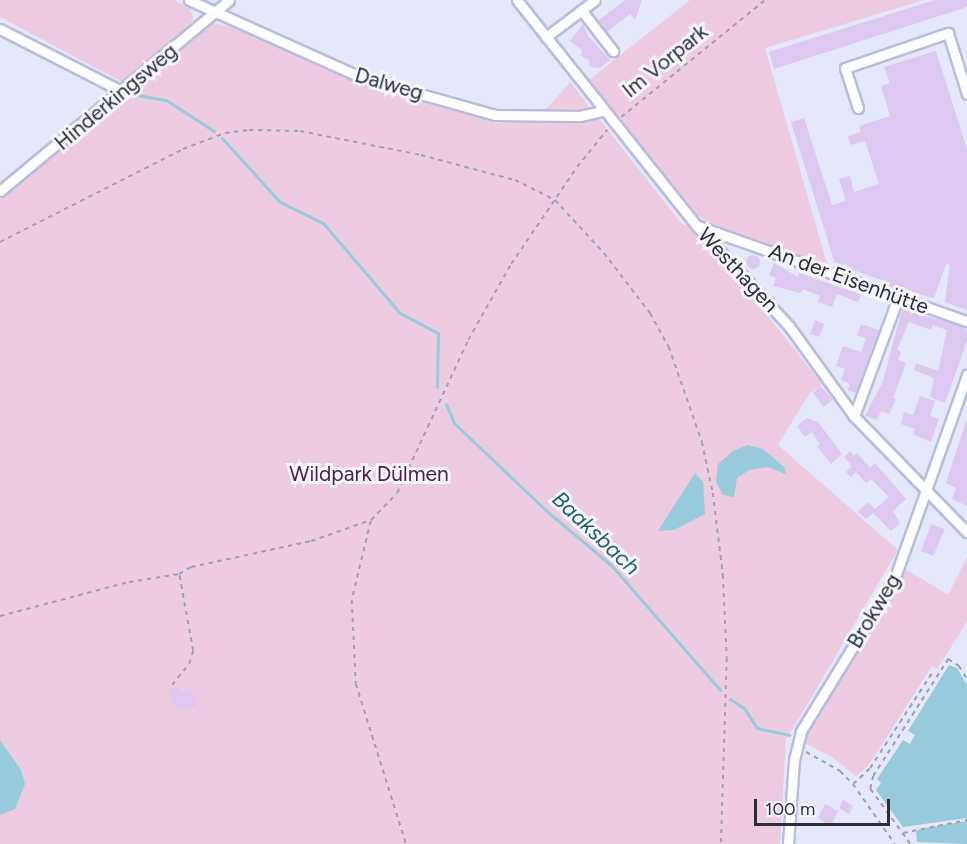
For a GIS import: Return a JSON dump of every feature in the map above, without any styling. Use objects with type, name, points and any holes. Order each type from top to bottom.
[{"type":"street","name":"Dalweg","points":[[189,0],[360,77],[495,115],[580,116],[601,111]]},
{"type":"street","name":"Hinderkingsweg","points":[[0,191],[123,92],[229,0]]},
{"type":"street","name":"Westhagen","points":[[517,0],[601,111],[696,225],[789,326],[854,416],[967,532]]},
{"type":"street","points":[[546,37],[595,0]]},
{"type":"street","points":[[582,10],[613,51]]},
{"type":"street","points":[[0,29],[123,92]]},
{"type":"street","points":[[858,108],[845,68],[948,33],[967,94]]},
{"type":"street","name":"An der Eisenhütte","points":[[696,225],[967,321]]},
{"type":"street","points":[[854,416],[898,298]]},
{"type":"street","name":"Brokweg","points":[[788,844],[796,746],[801,731],[894,580],[967,375]]},
{"type":"path","name":"Im Vorpark","points":[[371,520],[397,492],[468,340],[511,264],[555,200],[613,123],[765,0]]},
{"type":"path","points":[[0,242],[183,149],[225,133],[249,129],[300,131],[421,155],[504,177],[555,200],[604,253],[650,313],[669,347],[702,442],[719,535],[727,658],[721,844]]},
{"type":"path","points":[[0,616],[129,582],[179,574],[191,567],[311,541],[371,520]]},
{"type":"path","points":[[371,520],[352,600],[356,684],[406,844]]},
{"type":"path","points":[[172,685],[189,664],[193,651],[179,574]]},
{"type":"path","points":[[910,844],[870,789],[873,776],[948,659],[959,666],[967,679]]},
{"type":"path","points":[[853,784],[870,768],[934,670]]},
{"type":"path","points":[[796,746],[840,771],[853,784],[896,844]]},
{"type":"path","points":[[902,833],[967,820]]},
{"type":"green space","points":[[0,0],[174,0],[190,9],[193,18],[188,31],[128,85],[0,17]]},
{"type":"green space","points":[[690,0],[924,0],[765,48],[828,267],[708,223],[691,210],[589,80]]},
{"type":"green space","name":"Wildpark Dülmen","points":[[213,23],[253,32],[288,48],[497,123],[536,121],[570,82],[681,223],[694,230],[740,281],[822,384],[809,394],[778,445],[898,550],[786,740],[780,844],[0,844],[0,195]]},
{"type":"green space","points":[[967,557],[967,622],[937,669],[932,666],[868,766],[856,776],[832,757],[801,741],[907,570],[948,595]]},
{"type":"water","points":[[748,445],[763,449],[784,467],[786,474],[768,467],[749,470],[737,478],[734,497],[723,495],[716,482],[718,464],[733,451]]},
{"type":"water","points":[[695,473],[703,482],[705,514],[674,530],[658,531]]},
{"type":"water","points":[[949,665],[957,668],[967,685],[967,818],[903,827],[876,790],[881,783],[877,779],[903,740],[910,744],[915,735],[908,731]]},
{"type":"water","points":[[0,740],[21,770],[25,784],[15,809],[0,815]]},
{"type":"water","points":[[967,821],[967,844],[917,842],[916,831],[920,829]]},
{"type":"building","points":[[625,0],[642,0],[635,20],[630,14],[607,32],[598,21]]},
{"type":"building","points":[[935,0],[967,0],[967,7],[774,69],[769,52]]},
{"type":"building","points":[[583,24],[588,36],[610,60],[600,68],[590,67],[589,60],[581,56],[582,50],[570,41]]},
{"type":"building","points":[[936,51],[967,149],[967,310],[945,302],[950,265],[946,264],[934,298],[887,286],[889,283],[848,268],[847,264],[836,267],[791,122],[804,118],[832,205],[846,201],[839,179],[850,176],[854,192],[879,184],[865,141],[851,145],[848,136],[861,132],[859,126],[890,116],[881,86],[890,83],[884,67]]},
{"type":"building","points":[[753,255],[758,257],[760,262],[758,267],[753,269],[748,267],[746,262],[748,257]]},
{"type":"building","points":[[774,263],[798,277],[799,273],[861,295],[858,302],[837,294],[832,307],[818,302],[820,296],[803,289],[801,293],[773,286],[776,278],[769,275]]},
{"type":"building","points":[[902,309],[967,330],[967,341],[945,403],[930,397],[934,378],[914,370],[916,363],[938,371],[947,330],[933,325],[931,330],[909,322],[897,350],[901,352],[898,360],[906,363],[893,398],[896,399],[889,414],[881,411],[877,420],[865,416],[883,381]]},
{"type":"building","points":[[815,320],[824,324],[819,337],[810,334]]},
{"type":"building","points":[[861,324],[879,330],[856,393],[848,390],[850,384],[841,380],[845,369],[836,366],[843,346],[861,352],[866,338],[857,335]]},
{"type":"building","points":[[820,386],[833,399],[824,407],[813,393]]},
{"type":"building","points":[[920,396],[935,401],[930,416],[939,419],[931,442],[913,434],[915,429],[901,424],[904,412],[913,415]]},
{"type":"building","points":[[807,418],[818,422],[842,454],[831,464],[817,446],[820,444],[812,432],[805,437],[797,426]]},
{"type":"building","points":[[966,421],[967,506],[952,499],[956,488],[946,483]]},
{"type":"building","points":[[850,451],[854,456],[857,453],[870,468],[875,463],[906,499],[893,511],[900,523],[891,531],[873,513],[866,519],[858,512],[868,502],[875,509],[889,497],[871,479],[866,483],[856,472],[851,477],[846,472],[852,466],[844,457]]},
{"type":"building","points":[[931,524],[945,529],[933,556],[921,551]]},
{"type":"building","points":[[178,686],[180,692],[190,688],[197,705],[177,712],[169,690]]},
{"type":"building","points":[[843,800],[853,806],[849,814],[839,808]]},
{"type":"building","points":[[825,804],[838,811],[831,826],[818,818]]},
{"type":"waterway","name":"Baaksbach","points":[[137,95],[166,100],[214,131]]},
{"type":"waterway","name":"Baaksbach","points":[[222,138],[280,202],[323,223],[400,313],[438,333],[437,387]]},
{"type":"waterway","name":"Baaksbach","points":[[446,404],[454,423],[549,513],[611,565],[720,690]]},
{"type":"waterway","name":"Baaksbach","points":[[730,699],[744,708],[757,728],[789,735]]}]
